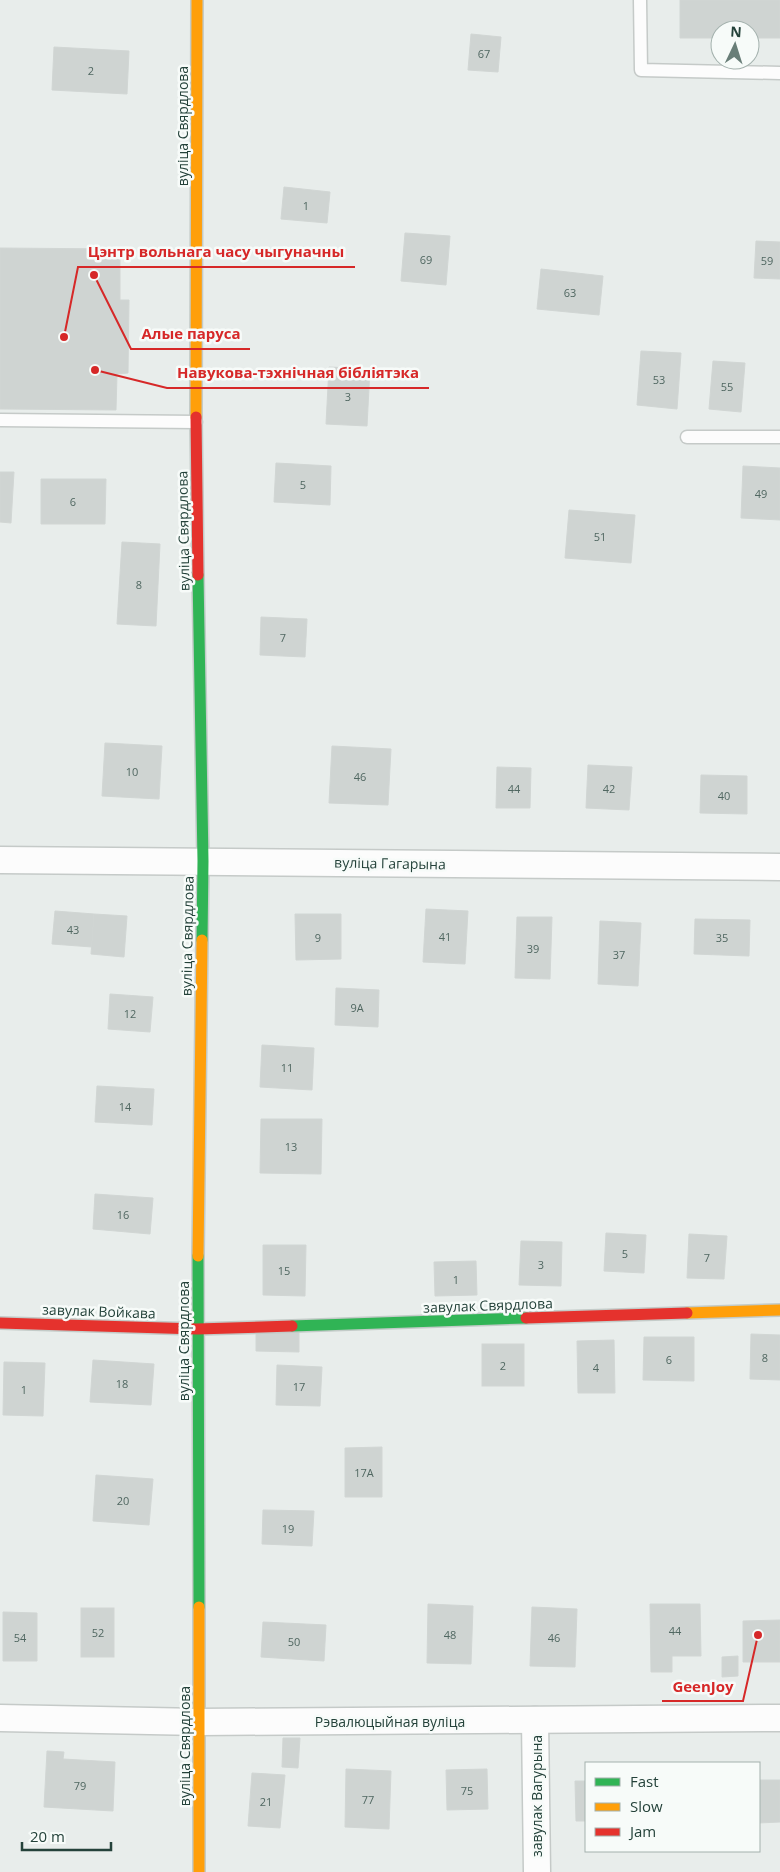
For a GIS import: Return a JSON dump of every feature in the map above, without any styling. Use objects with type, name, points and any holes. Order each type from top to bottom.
[{"type":"main road","name":"вуліца Свярдлова","points":[[197,0],[196,422],[203,861],[197,1329],[200,1722],[199,1872]]},
{"type":"main road","name":"завулак Свярдлова","points":[[197,1329],[780,1310]]},
{"type":"main road","name":"завулак Войкава","points":[[0,1323],[197,1329]]},
{"type":"street","name":"вуліца Гагарына","points":[[0,860],[780,867]]},
{"type":"street","name":"Рэвалюцыйная вуліца","points":[[0,1718],[200,1722],[780,1718]]},
{"type":"street","name":"завулак Вагурына","points":[[536,1720],[537,1872]]},
{"type":"lane","points":[[640,0],[641,70],[780,73]]},
{"type":"lane","points":[[0,420],[196,422]]},
{"type":"lane","points":[[687,437],[780,437]]},
{"type":"building","points":[[680,0],[780,0],[780,38],[760,38],[760,20],[710,20],[710,38],[680,38]]},
{"type":"building","points":[[471,34],[501,37],[498,72],[468,70]]},
{"type":"building","points":[[54,47],[129,51],[127,94],[52,90]]},
{"type":"building","points":[[284,187],[330,192],[327,223],[281,219]]},
{"type":"building","points":[[405,233],[450,236],[446,285],[401,281]]},
{"type":"building","points":[[756,241],[780,242],[780,279],[754,278]]},
{"type":"building","points":[[0,248],[120,249],[120,300],[129,300],[128,373],[117,374],[116,410],[0,409]]},
{"type":"building","points":[[541,269],[603,276],[599,315],[537,309]]},
{"type":"building","points":[[641,351],[681,353],[677,409],[637,405]]},
{"type":"building","points":[[713,361],[745,363],[741,412],[709,409]]},
{"type":"building","points":[[329,367],[370,369],[367,426],[326,424]]},
{"type":"building","points":[[276,463],[331,466],[330,505],[274,502]]},
{"type":"building","points":[[743,466],[780,468],[780,520],[741,518]]},
{"type":"building","points":[[0,472],[14,472],[11,523],[0,522]]},
{"type":"building","points":[[41,479],[106,479],[105,524],[41,524]]},
{"type":"building","points":[[569,510],[635,515],[631,563],[565,558]]},
{"type":"building","points":[[122,542],[160,544],[156,626],[117,624]]},
{"type":"building","points":[[261,617],[307,619],[305,657],[260,655]]},
{"type":"building","points":[[105,743],[162,746],[159,799],[102,796]]},
{"type":"building","points":[[332,746],[391,749],[388,805],[329,803]]},
{"type":"building","points":[[588,765],[632,767],[629,810],[586,808]]},
{"type":"building","points":[[497,767],[531,768],[530,808],[496,808]]},
{"type":"building","points":[[701,775],[747,776],[747,814],[700,813]]},
{"type":"building","points":[[426,909],[468,911],[465,964],[423,962]]},
{"type":"building","points":[[55,911],[94,914],[92,947],[52,944]]},
{"type":"building","points":[[94,914],[127,916],[124,957],[91,954]]},
{"type":"building","points":[[295,914],[341,914],[341,959],[296,960]]},
{"type":"building","points":[[517,917],[552,917],[550,979],[515,978]]},
{"type":"building","points":[[695,919],[750,920],[749,956],[694,954]]},
{"type":"building","points":[[600,921],[641,923],[638,986],[598,984]]},
{"type":"building","points":[[336,988],[379,990],[378,1027],[335,1025]]},
{"type":"building","points":[[110,994],[153,997],[150,1032],[108,1029]]},
{"type":"building","points":[[262,1045],[314,1048],[312,1090],[260,1087]]},
{"type":"building","points":[[97,1086],[154,1089],[152,1125],[95,1122]]},
{"type":"building","points":[[261,1119],[322,1119],[321,1174],[260,1173]]},
{"type":"building","points":[[95,1194],[153,1198],[150,1234],[93,1229]]},
{"type":"building","points":[[606,1233],[646,1235],[644,1273],[604,1271]]},
{"type":"building","points":[[689,1234],[727,1236],[724,1279],[687,1278]]},
{"type":"building","points":[[521,1241],[562,1242],[561,1286],[519,1285]]},
{"type":"building","points":[[263,1245],[306,1245],[305,1296],[263,1295]]},
{"type":"building","points":[[476,1261],[477,1295],[435,1296],[434,1262]]},
{"type":"building","points":[[256,1332],[299,1332],[299,1352],[256,1351]]},
{"type":"building","points":[[751,1334],[780,1335],[780,1380],[750,1379]]},
{"type":"building","points":[[644,1337],[694,1337],[694,1381],[643,1380]]},
{"type":"building","points":[[614,1340],[615,1393],[578,1393],[577,1341]]},
{"type":"building","points":[[482,1344],[524,1344],[524,1386],[482,1386]]},
{"type":"building","points":[[93,1360],[154,1364],[151,1405],[90,1402]]},
{"type":"building","points":[[4,1362],[45,1363],[43,1416],[3,1415]]},
{"type":"building","points":[[277,1365],[322,1367],[320,1406],[276,1405]]},
{"type":"building","points":[[382,1447],[382,1497],[345,1497],[345,1448]]},
{"type":"building","points":[[96,1475],[153,1479],[149,1525],[93,1521]]},
{"type":"building","points":[[263,1510],[314,1511],[312,1546],[262,1544]]},
{"type":"building","points":[[428,1604],[473,1606],[471,1664],[427,1663]]},
{"type":"building","points":[[650,1604],[700,1604],[701,1656],[672,1656],[672,1672],[651,1672]]},
{"type":"building","points":[[532,1607],[577,1609],[575,1667],[530,1666]]},
{"type":"building","points":[[81,1608],[114,1608],[114,1657],[81,1657]]},
{"type":"building","points":[[3,1612],[37,1613],[37,1661],[3,1661]]},
{"type":"building","points":[[780,1620],[780,1662],[743,1662],[743,1621]]},
{"type":"building","points":[[263,1622],[326,1625],[324,1661],[261,1657]]},
{"type":"building","points":[[738,1656],[738,1676],[722,1677],[722,1657]]},
{"type":"building","points":[[283,1738],[300,1738],[298,1768],[282,1767]]},
{"type":"building","points":[[47,1751],[64,1752],[63,1759],[115,1762],[113,1811],[44,1807]]},
{"type":"building","points":[[346,1769],[391,1771],[389,1829],[345,1827]]},
{"type":"building","points":[[487,1769],[488,1809],[447,1810],[446,1770]]},
{"type":"building","points":[[252,1773],[285,1775],[280,1828],[248,1826]]},
{"type":"building","points":[[760,1780],[780,1780],[780,1822],[760,1823]]},
{"type":"building","points":[[575,1781],[585,1781],[585,1821],[576,1821]]},
{"type":"traffic: fast","points":[[198,575],[203,861],[202,940]]},
{"type":"traffic: fast","points":[[198,1256],[199,1607]]},
{"type":"traffic: fast","points":[[292,1326],[526,1318]]},
{"type":"traffic: slow","points":[[196,417],[197,0]]},
{"type":"traffic: slow","points":[[198,1256],[202,940]]},
{"type":"traffic: slow","points":[[687,1313],[780,1310]]},
{"type":"traffic: slow","points":[[199,1607],[199,1872]]},
{"type":"traffic: jam","points":[[196,417],[198,575]]},
{"type":"traffic: jam","points":[[526,1318],[687,1313]]},
{"type":"traffic: jam","points":[[0,1323],[197,1329],[292,1326]]},
{"type":"place","name":"Алые паруса","points":[[94,275]]},
{"type":"place","name":"Цэнтр вольнага часу чыгуначны","points":[[64,337]]},
{"type":"place","name":"Навукова-тэхнічная бібліятэка","points":[[95,370]]},
{"type":"place","name":"GeenJoy","points":[[758,1635]]}]
